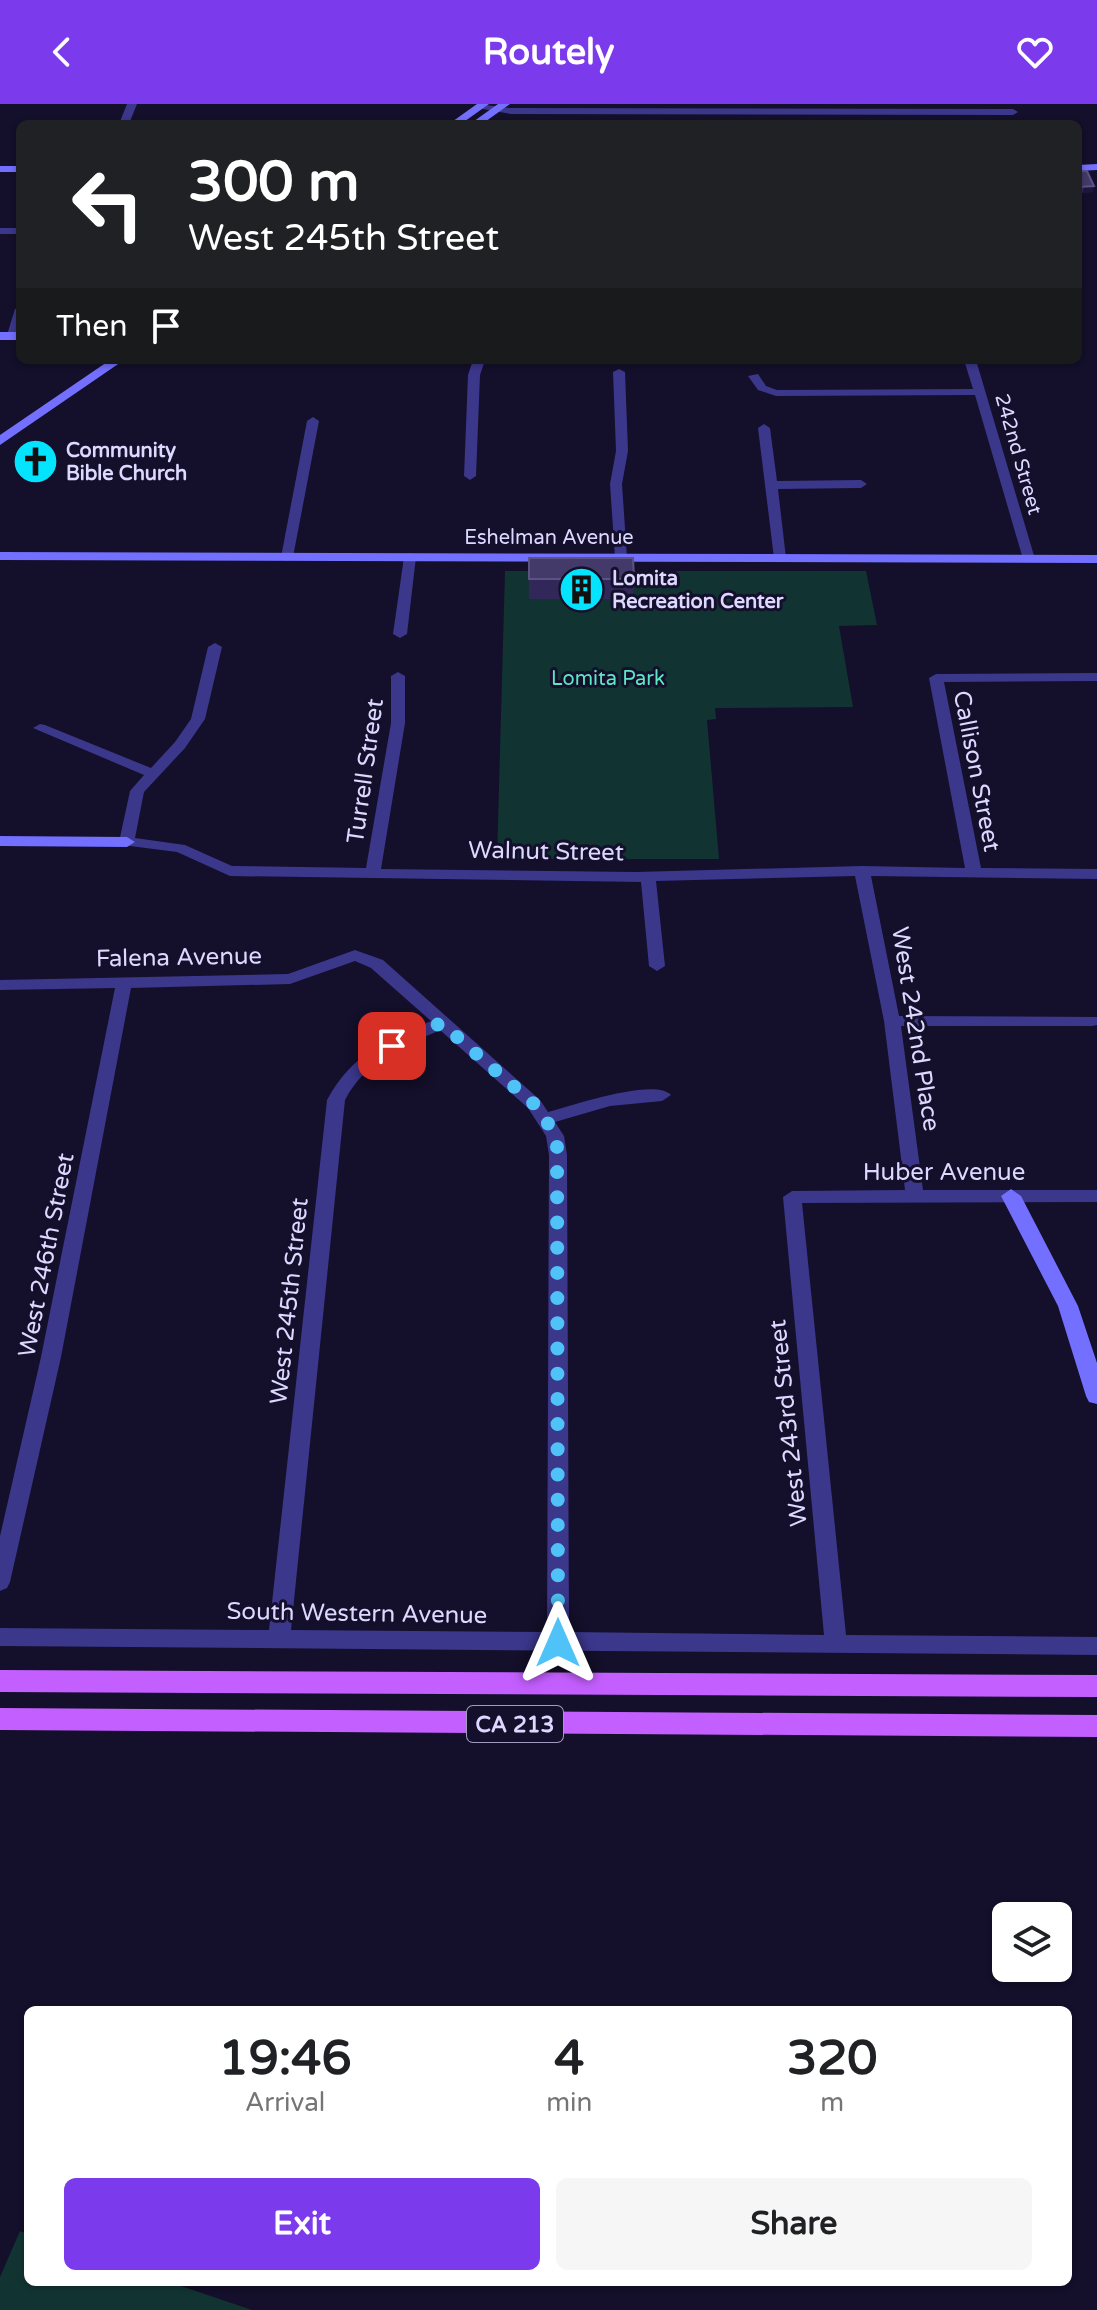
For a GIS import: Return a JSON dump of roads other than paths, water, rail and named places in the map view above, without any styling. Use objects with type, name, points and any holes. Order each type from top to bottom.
[{"type":"main road","name":"CA 213","points":[[0,1681],[1097,1686]]},
{"type":"main road","name":"CA 213","points":[[0,1719],[1097,1726]]},
{"type":"street","points":[[460,120],[482,105],[1011,108]]},
{"type":"street","points":[[481,120],[500,107]]},
{"type":"street","points":[[0,441],[112,364]]},
{"type":"street","points":[[470,476],[474,375],[478,364]]},
{"type":"street","name":"242nd Street","points":[[971,364],[1029,559]]},
{"type":"street","points":[[619,372],[622,451],[616,484],[621,558]]},
{"type":"street","points":[[754,376],[762,388],[776,393],[980,392]]},
{"type":"street","points":[[287,557],[313,421]]},
{"type":"street","points":[[764,428],[780,558]]},
{"type":"street","points":[[771,485],[861,484]]},
{"type":"street","name":"Eshelman Avenue","points":[[0,556],[1097,559]]},
{"type":"street","points":[[400,634],[410,557]]},
{"type":"street","points":[[127,842],[137,791],[180,745],[198,719],[215,647]]},
{"type":"street","name":"Turrell Street","points":[[373,872],[398,723],[398,676]]},
{"type":"street","name":"Callison Street","points":[[974,872],[936,678],[1097,677]]},
{"type":"street","points":[[40,728],[151,773]]},
{"type":"street","name":"Walnut Street","points":[[0,841],[127,842],[180,848],[230,871],[648,877],[862,871],[1097,874]]},
{"type":"street","name":"West 242nd Place","points":[[862,871],[892,1021],[915,1196]]},
{"type":"street","points":[[648,877],[657,966]]},
{"type":"street","name":"Falena Avenue","points":[[0,985],[290,979],[355,955],[377,964],[441,1023]]},
{"type":"street","name":"West 246th Street","points":[[0,1582],[51,1357],[124,983]]},
{"type":"street","points":[[892,1021],[1092,1021]]},
{"type":"street","points":[[441,1023],[534,1104],[555,1136],[558,1155],[558,1643]]},
{"type":"street","name":"West 245th Street","points":[[279,1641],[336,1100],[348,1077],[368,1057],[441,1023]]},
{"type":"street","points":[[546,1119],[610,1100],[662,1095]]},
{"type":"street","points":[[1011,1196],[1068,1306],[1097,1396]]},
{"type":"street","name":"Huber Avenue","points":[[792,1197],[1097,1196]]},
{"type":"street","name":"West 243rd Street","points":[[792,1197],[836,1643]]},
{"type":"street","name":"South Western Avenue","points":[[0,1637],[1097,1646]]},
{"type":"place","name":"Community Bible Church","points":[[35,461]]},
{"type":"place","name":"Lomita Recreation Center","points":[[581,589]]},
{"type":"park label","name":"Lomita Park","points":[[608,678]]}]
